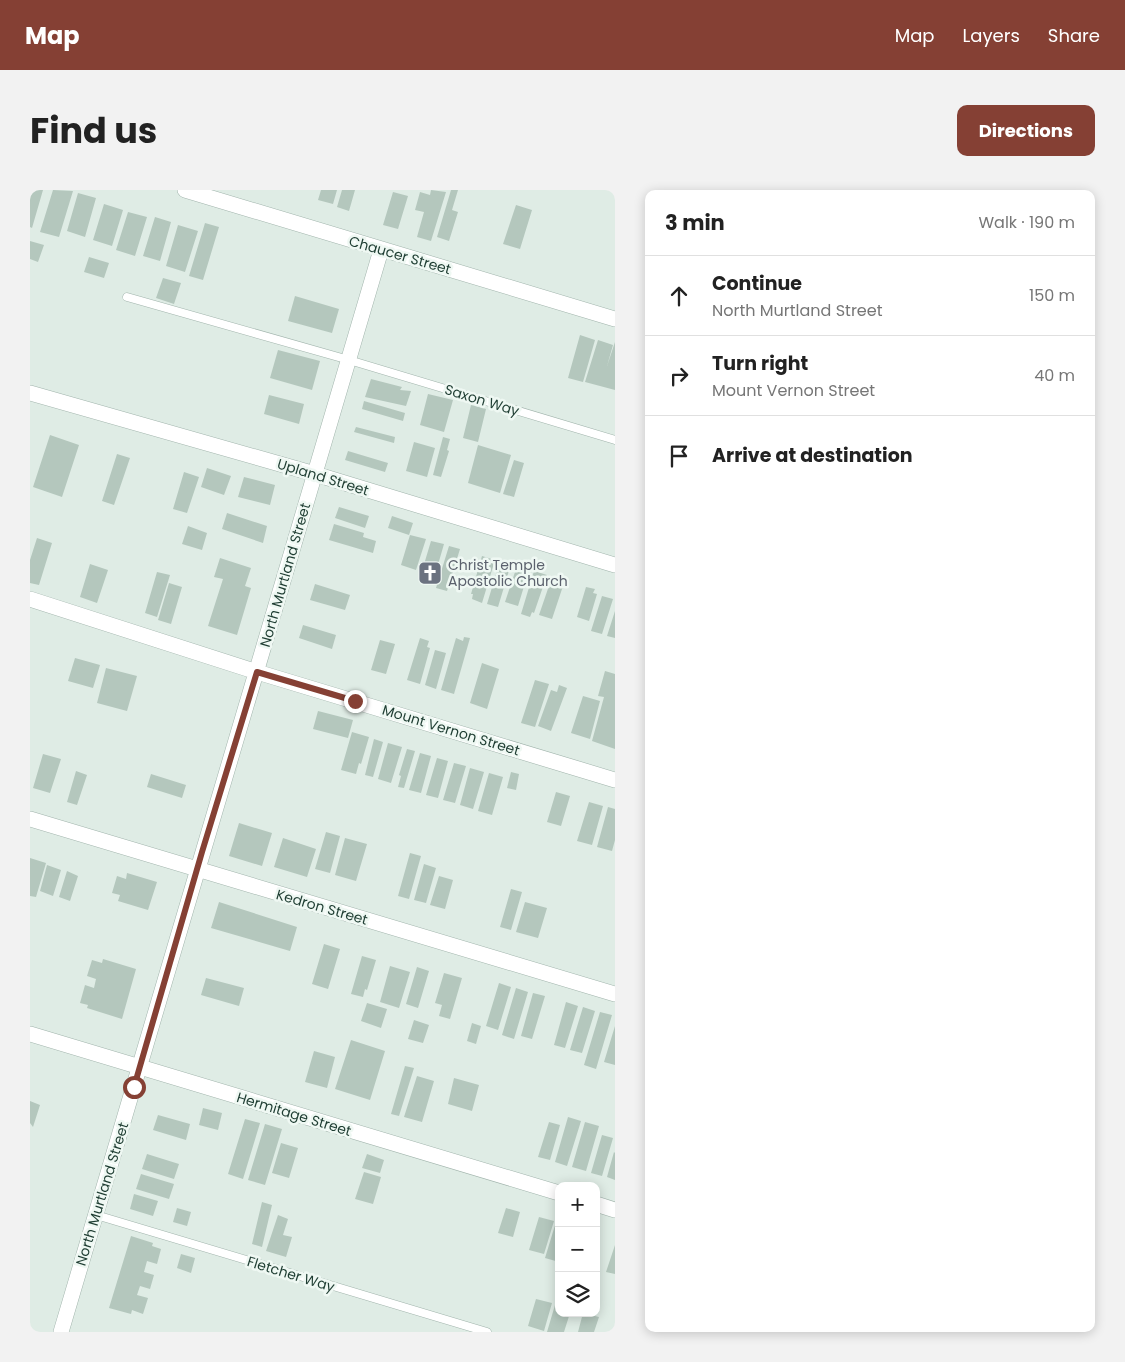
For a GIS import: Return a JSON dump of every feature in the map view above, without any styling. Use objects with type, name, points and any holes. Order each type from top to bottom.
[{"type":"street","name":"Chaucer Street","points":[[185,190],[203,192],[381,250],[615,319]]},
{"type":"street","name":"North Murtland Street","points":[[61,1332],[196,870],[257,672],[381,250]]},
{"type":"street","name":"Upland Street","points":[[30,393],[315,474],[615,565]]},
{"type":"street","name":"Mount Vernon Street","points":[[30,599],[257,672],[615,780]]},
{"type":"street","name":"Kedron Street","points":[[30,819],[615,994]]},
{"type":"street","name":"Hermitage Street","points":[[30,1034],[555,1192]]},
{"type":"street","points":[[600,1205],[615,1210]]},
{"type":"lane","name":"Saxon Way","points":[[127,297],[349,360],[615,440]]},
{"type":"lane","name":"Fletcher Way","points":[[96,1215],[486,1332]]},
{"type":"building","points":[[30,190],[43,190],[32,228],[30,227]]},
{"type":"building","points":[[53,190],[73,191],[59,237],[40,232]]},
{"type":"building","points":[[321,190],[337,190],[333,204],[318,200]]},
{"type":"building","points":[[342,190],[355,190],[349,211],[337,207]]},
{"type":"building","points":[[431,190],[446,192],[431,241],[417,237],[424,212],[415,210],[420,192],[430,195]]},
{"type":"building","points":[[451,190],[458,190],[452,210],[458,212],[449,241],[437,237]]},
{"type":"building","points":[[393,192],[408,196],[398,229],[383,225]]},
{"type":"building","points":[[78,193],[96,198],[85,237],[67,231]]},
{"type":"building","points":[[104,204],[123,210],[112,246],[93,240]]},
{"type":"building","points":[[516,205],[532,210],[520,249],[503,244]]},
{"type":"building","points":[[128,212],[147,217],[135,256],[116,250]]},
{"type":"building","points":[[155,217],[171,222],[160,261],[143,256]]},
{"type":"building","points":[[205,223],[219,227],[203,280],[189,276]]},
{"type":"building","points":[[178,225],[198,231],[185,272],[166,266]]},
{"type":"building","points":[[30,241],[44,245],[38,262],[30,259]]},
{"type":"building","points":[[89,257],[109,263],[104,278],[84,272]]},
{"type":"building","points":[[163,278],[181,283],[174,304],[156,298]]},
{"type":"building","points":[[295,296],[339,309],[332,333],[288,321]]},
{"type":"building","points":[[580,335],[595,340],[583,382],[568,378]]},
{"type":"building","points":[[598,340],[613,345],[607,366],[615,342],[615,390],[585,382]]},
{"type":"building","points":[[278,350],[320,361],[312,390],[270,378]]},
{"type":"building","points":[[371,379],[402,387],[400,390],[411,391],[406,406],[365,397]]},
{"type":"building","points":[[428,394],[453,400],[444,432],[420,425]]},
{"type":"building","points":[[269,395],[304,404],[299,424],[264,414]]},
{"type":"building","points":[[364,401],[405,413],[403,421],[362,409]]},
{"type":"building","points":[[471,405],[486,409],[478,442],[463,438]]},
{"type":"building","points":[[356,427],[395,437],[394,443],[354,432]]},
{"type":"building","points":[[50,435],[79,445],[62,497],[33,487]]},
{"type":"building","points":[[443,437],[450,439],[447,450],[449,451],[441,477],[433,475]]},
{"type":"building","points":[[414,442],[435,448],[427,477],[406,471]]},
{"type":"building","points":[[478,445],[511,455],[500,493],[468,483]]},
{"type":"building","points":[[348,451],[388,463],[385,472],[345,460]]},
{"type":"building","points":[[117,454],[130,458],[114,505],[102,501]]},
{"type":"building","points":[[514,460],[524,463],[514,497],[503,494]]},
{"type":"building","points":[[207,468],[231,476],[224,495],[201,487]]},
{"type":"building","points":[[184,472],[199,477],[187,513],[173,509]]},
{"type":"building","points":[[244,477],[275,485],[270,505],[238,497]]},
{"type":"building","points":[[339,507],[369,516],[365,528],[335,518]]},
{"type":"building","points":[[227,513],[267,526],[263,543],[222,529]]},
{"type":"building","points":[[392,516],[413,523],[409,535],[388,528]]},
{"type":"building","points":[[334,524],[364,533],[363,537],[376,541],[373,553],[329,540]]},
{"type":"building","points":[[188,526],[207,533],[202,550],[182,544]]},
{"type":"building","points":[[410,535],[426,539],[416,570],[401,565]]},
{"type":"building","points":[[37,538],[52,543],[39,585],[30,583],[30,560]]},
{"type":"building","points":[[431,541],[444,544],[435,575],[422,571]]},
{"type":"building","points":[[449,546],[460,549],[447,591],[436,588]]},
{"type":"building","points":[[482,556],[495,560],[482,603],[472,599],[473,594],[471,594]]},
{"type":"building","points":[[220,558],[251,568],[245,586],[251,588],[237,635],[208,626],[223,579],[214,577]]},
{"type":"building","points":[[500,561],[511,564],[498,607],[487,604]]},
{"type":"building","points":[[90,564],[108,570],[97,603],[80,597]]},
{"type":"building","points":[[517,566],[529,570],[518,606],[505,602]]},
{"type":"building","points":[[534,571],[547,575],[534,613],[532,612],[530,617],[521,614]]},
{"type":"building","points":[[157,572],[170,575],[157,617],[145,613]]},
{"type":"building","points":[[552,577],[565,580],[552,619],[539,615]]},
{"type":"building","points":[[169,583],[182,587],[171,624],[158,620]]},
{"type":"building","points":[[315,584],[350,595],[345,610],[310,600]]},
{"type":"building","points":[[586,587],[595,589],[593,593],[597,594],[589,621],[577,617]]},
{"type":"building","points":[[602,596],[613,599],[602,634],[591,631]]},
{"type":"building","points":[[615,611],[615,638],[607,636]]},
{"type":"building","points":[[303,625],[336,635],[332,649],[299,638]]},
{"type":"building","points":[[464,637],[470,638],[454,694],[441,690],[456,638],[463,641]]},
{"type":"building","points":[[420,638],[429,641],[427,647],[430,648],[420,684],[407,680]]},
{"type":"building","points":[[380,640],[395,644],[386,674],[371,670]]},
{"type":"building","points":[[435,650],[446,653],[436,689],[425,685]]},
{"type":"building","points":[[75,658],[100,665],[93,688],[68,681]]},
{"type":"building","points":[[482,663],[499,669],[487,709],[470,703]]},
{"type":"building","points":[[106,668],[137,676],[127,711],[97,703]]},
{"type":"building","points":[[605,671],[615,674],[615,749],[592,741],[604,697],[598,696]]},
{"type":"building","points":[[535,680],[549,684],[535,727],[521,723]]},
{"type":"building","points":[[559,685],[567,688],[551,731],[538,726],[551,690],[557,692]]},
{"type":"building","points":[[583,696],[600,701],[590,739],[571,733]]},
{"type":"building","points":[[318,711],[353,720],[348,738],[313,729]]},
{"type":"building","points":[[352,732],[369,737],[356,774],[341,770]]},
{"type":"building","points":[[374,739],[383,742],[373,777],[365,775]]},
{"type":"building","points":[[388,743],[402,747],[391,783],[378,779]]},
{"type":"building","points":[[407,749],[415,751],[404,788],[398,787],[401,776],[399,775]]},
{"type":"building","points":[[420,753],[431,756],[421,793],[409,790]]},
{"type":"building","points":[[43,754],[61,759],[50,793],[33,788]]},
{"type":"building","points":[[437,758],[448,761],[438,798],[426,795]]},
{"type":"building","points":[[454,763],[466,766],[455,803],[443,800]]},
{"type":"building","points":[[470,768],[484,772],[473,809],[460,805]]},
{"type":"building","points":[[76,771],[87,775],[77,805],[67,802]]},
{"type":"building","points":[[511,772],[519,774],[516,790],[507,788]]},
{"type":"building","points":[[489,773],[503,777],[492,815],[478,811]]},
{"type":"building","points":[[151,774],[186,785],[182,798],[147,787]]},
{"type":"building","points":[[556,792],[570,796],[561,826],[547,822]]},
{"type":"building","points":[[589,802],[603,806],[592,845],[577,841]]},
{"type":"building","points":[[608,807],[615,809],[615,840],[612,851],[597,847]]},
{"type":"building","points":[[239,823],[272,833],[262,866],[229,856]]},
{"type":"building","points":[[326,832],[340,836],[330,873],[315,869]]},
{"type":"building","points":[[283,838],[316,849],[307,877],[274,867]]},
{"type":"building","points":[[345,838],[367,844],[356,881],[335,875]]},
{"type":"building","points":[[410,853],[421,856],[409,899],[398,896]]},
{"type":"building","points":[[30,858],[46,863],[36,897],[30,896]]},
{"type":"building","points":[[424,864],[436,868],[426,903],[414,900]]},
{"type":"building","points":[[47,865],[61,870],[53,896],[40,891]]},
{"type":"building","points":[[67,871],[78,876],[70,901],[59,897]]},
{"type":"building","points":[[127,873],[157,882],[148,910],[118,901],[120,895],[112,893],[117,876],[126,879]]},
{"type":"building","points":[[439,876],[453,880],[445,909],[430,905]]},
{"type":"building","points":[[511,889],[522,892],[511,930],[500,927]]},
{"type":"building","points":[[219,902],[297,927],[290,951],[211,928]]},
{"type":"building","points":[[525,902],[547,908],[538,938],[516,932]]},
{"type":"building","points":[[324,944],[340,949],[328,989],[312,984]]},
{"type":"building","points":[[362,956],[376,960],[363,997],[351,994]]},
{"type":"building","points":[[103,959],[136,969],[122,1019],[87,1008],[88,1005],[80,1003],[85,985],[94,988],[96,979],[87,976],[92,960],[102,963]]},
{"type":"building","points":[[390,966],[410,972],[399,1008],[380,1002]]},
{"type":"building","points":[[417,967],[429,971],[418,1008],[406,1004]]},
{"type":"building","points":[[444,973],[462,978],[450,1019],[439,1016],[442,1005],[435,1003]]},
{"type":"building","points":[[206,978],[244,988],[239,1006],[201,995]]},
{"type":"building","points":[[499,983],[511,987],[498,1030],[486,1026]]},
{"type":"building","points":[[516,988],[528,992],[514,1039],[502,1035]]},
{"type":"building","points":[[533,993],[545,996],[532,1039],[521,1036]]},
{"type":"building","points":[[566,1002],[578,1006],[565,1048],[554,1045]]},
{"type":"building","points":[[367,1003],[387,1009],[381,1028],[361,1021]]},
{"type":"building","points":[[583,1007],[595,1011],[582,1053],[570,1050]]},
{"type":"building","points":[[600,1012],[612,1015],[596,1069],[584,1065]]},
{"type":"building","points":[[414,1020],[429,1025],[423,1043],[408,1039]]},
{"type":"building","points":[[472,1023],[481,1026],[476,1044],[467,1041]]},
{"type":"building","points":[[615,1026],[615,1065],[604,1062]]},
{"type":"building","points":[[351,1040],[385,1051],[370,1100],[335,1089]]},
{"type":"building","points":[[314,1051],[335,1057],[327,1088],[305,1082]]},
{"type":"building","points":[[405,1066],[414,1068],[399,1116],[391,1114]]},
{"type":"building","points":[[417,1076],[434,1081],[422,1122],[404,1117]]},
{"type":"building","points":[[454,1078],[479,1085],[472,1111],[448,1104]]},
{"type":"building","points":[[30,1101],[40,1105],[33,1127],[30,1123]]},
{"type":"building","points":[[203,1108],[222,1113],[218,1130],[199,1125]]},
{"type":"building","points":[[158,1115],[190,1124],[186,1140],[153,1130]]},
{"type":"building","points":[[568,1117],[581,1121],[567,1166],[555,1162]]},
{"type":"building","points":[[245,1119],[260,1123],[243,1179],[228,1174]]},
{"type":"building","points":[[549,1122],[560,1125],[550,1160],[538,1157]]},
{"type":"building","points":[[585,1122],[599,1126],[586,1171],[572,1167]]},
{"type":"building","points":[[265,1124],[282,1129],[265,1185],[248,1180]]},
{"type":"building","points":[[602,1135],[613,1138],[602,1176],[591,1173]]},
{"type":"building","points":[[281,1143],[298,1148],[289,1178],[272,1173]]},
{"type":"building","points":[[615,1153],[615,1180],[607,1177]]},
{"type":"building","points":[[147,1154],[179,1164],[174,1179],[142,1169]]},
{"type":"building","points":[[367,1154],[384,1160],[380,1173],[362,1168]]},
{"type":"building","points":[[364,1172],[381,1177],[373,1204],[355,1199]]},
{"type":"building","points":[[141,1174],[174,1184],[169,1199],[136,1189]]},
{"type":"building","points":[[134,1194],[158,1201],[153,1216],[130,1209]]},
{"type":"building","points":[[262,1202],[272,1205],[262,1247],[252,1244]]},
{"type":"building","points":[[177,1208],[191,1212],[187,1226],[173,1222]]},
{"type":"building","points":[[506,1208],[520,1212],[513,1237],[498,1233]]},
{"type":"building","points":[[278,1215],[288,1219],[283,1235],[292,1237],[286,1257],[266,1251]]},
{"type":"building","points":[[539,1217],[554,1221],[544,1254],[529,1250]]},
{"type":"building","points":[[555,1225],[555,1261],[545,1258]]},
{"type":"building","points":[[131,1236],[153,1243],[152,1246],[161,1249],[157,1264],[147,1261],[144,1272],[154,1275],[150,1289],[140,1286],[137,1295],[148,1298],[143,1314],[132,1310],[131,1314],[109,1308]]},
{"type":"building","points":[[615,1245],[615,1274],[606,1272]]},
{"type":"building","points":[[181,1254],[195,1258],[191,1273],[177,1268]]},
{"type":"building","points":[[536,1299],[552,1303],[544,1331],[528,1326]]},
{"type":"building","points":[[555,1305],[555,1317],[569,1317],[564,1332],[547,1332]]},
{"type":"building","points":[[582,1317],[599,1317],[594,1332],[578,1332]]},
{"type":"place","name":"Christ Temple Apostolic Church","points":[[430,573]]},
{"type":"route","points":[[134,1087],[202,852],[257,672],[355,701]]}]
